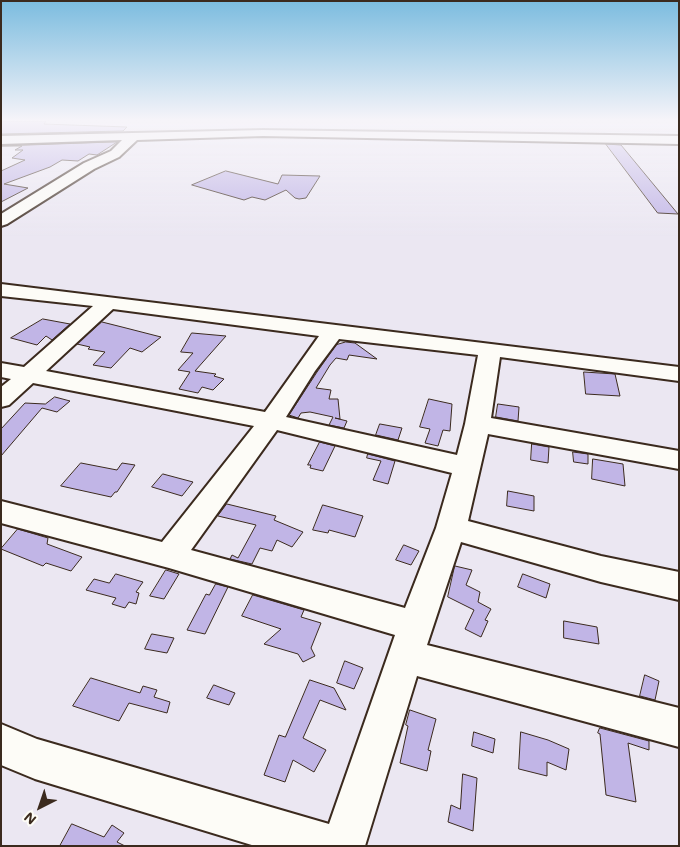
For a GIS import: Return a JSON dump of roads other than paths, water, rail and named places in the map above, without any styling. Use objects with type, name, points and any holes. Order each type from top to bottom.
[{"type":"street","points":[[1,221],[89,166],[101,161]]},
{"type":"street","points":[[1,290],[679,374]]},
{"type":"street","points":[[1,400],[109,302]]},
{"type":"street","points":[[169,556],[271,421],[305,369],[333,332]]},
{"type":"street","points":[[344,846],[410,641],[451,528],[478,424],[490,351]]},
{"type":"street","points":[[1,370],[271,421],[466,467]]},
{"type":"street","points":[[478,424],[679,460]]},
{"type":"street","points":[[1,512],[169,556],[410,641],[679,728]]},
{"type":"street","points":[[451,528],[592,566],[679,586]]},
{"type":"street","points":[[1,744],[35,759],[329,846]]}]
